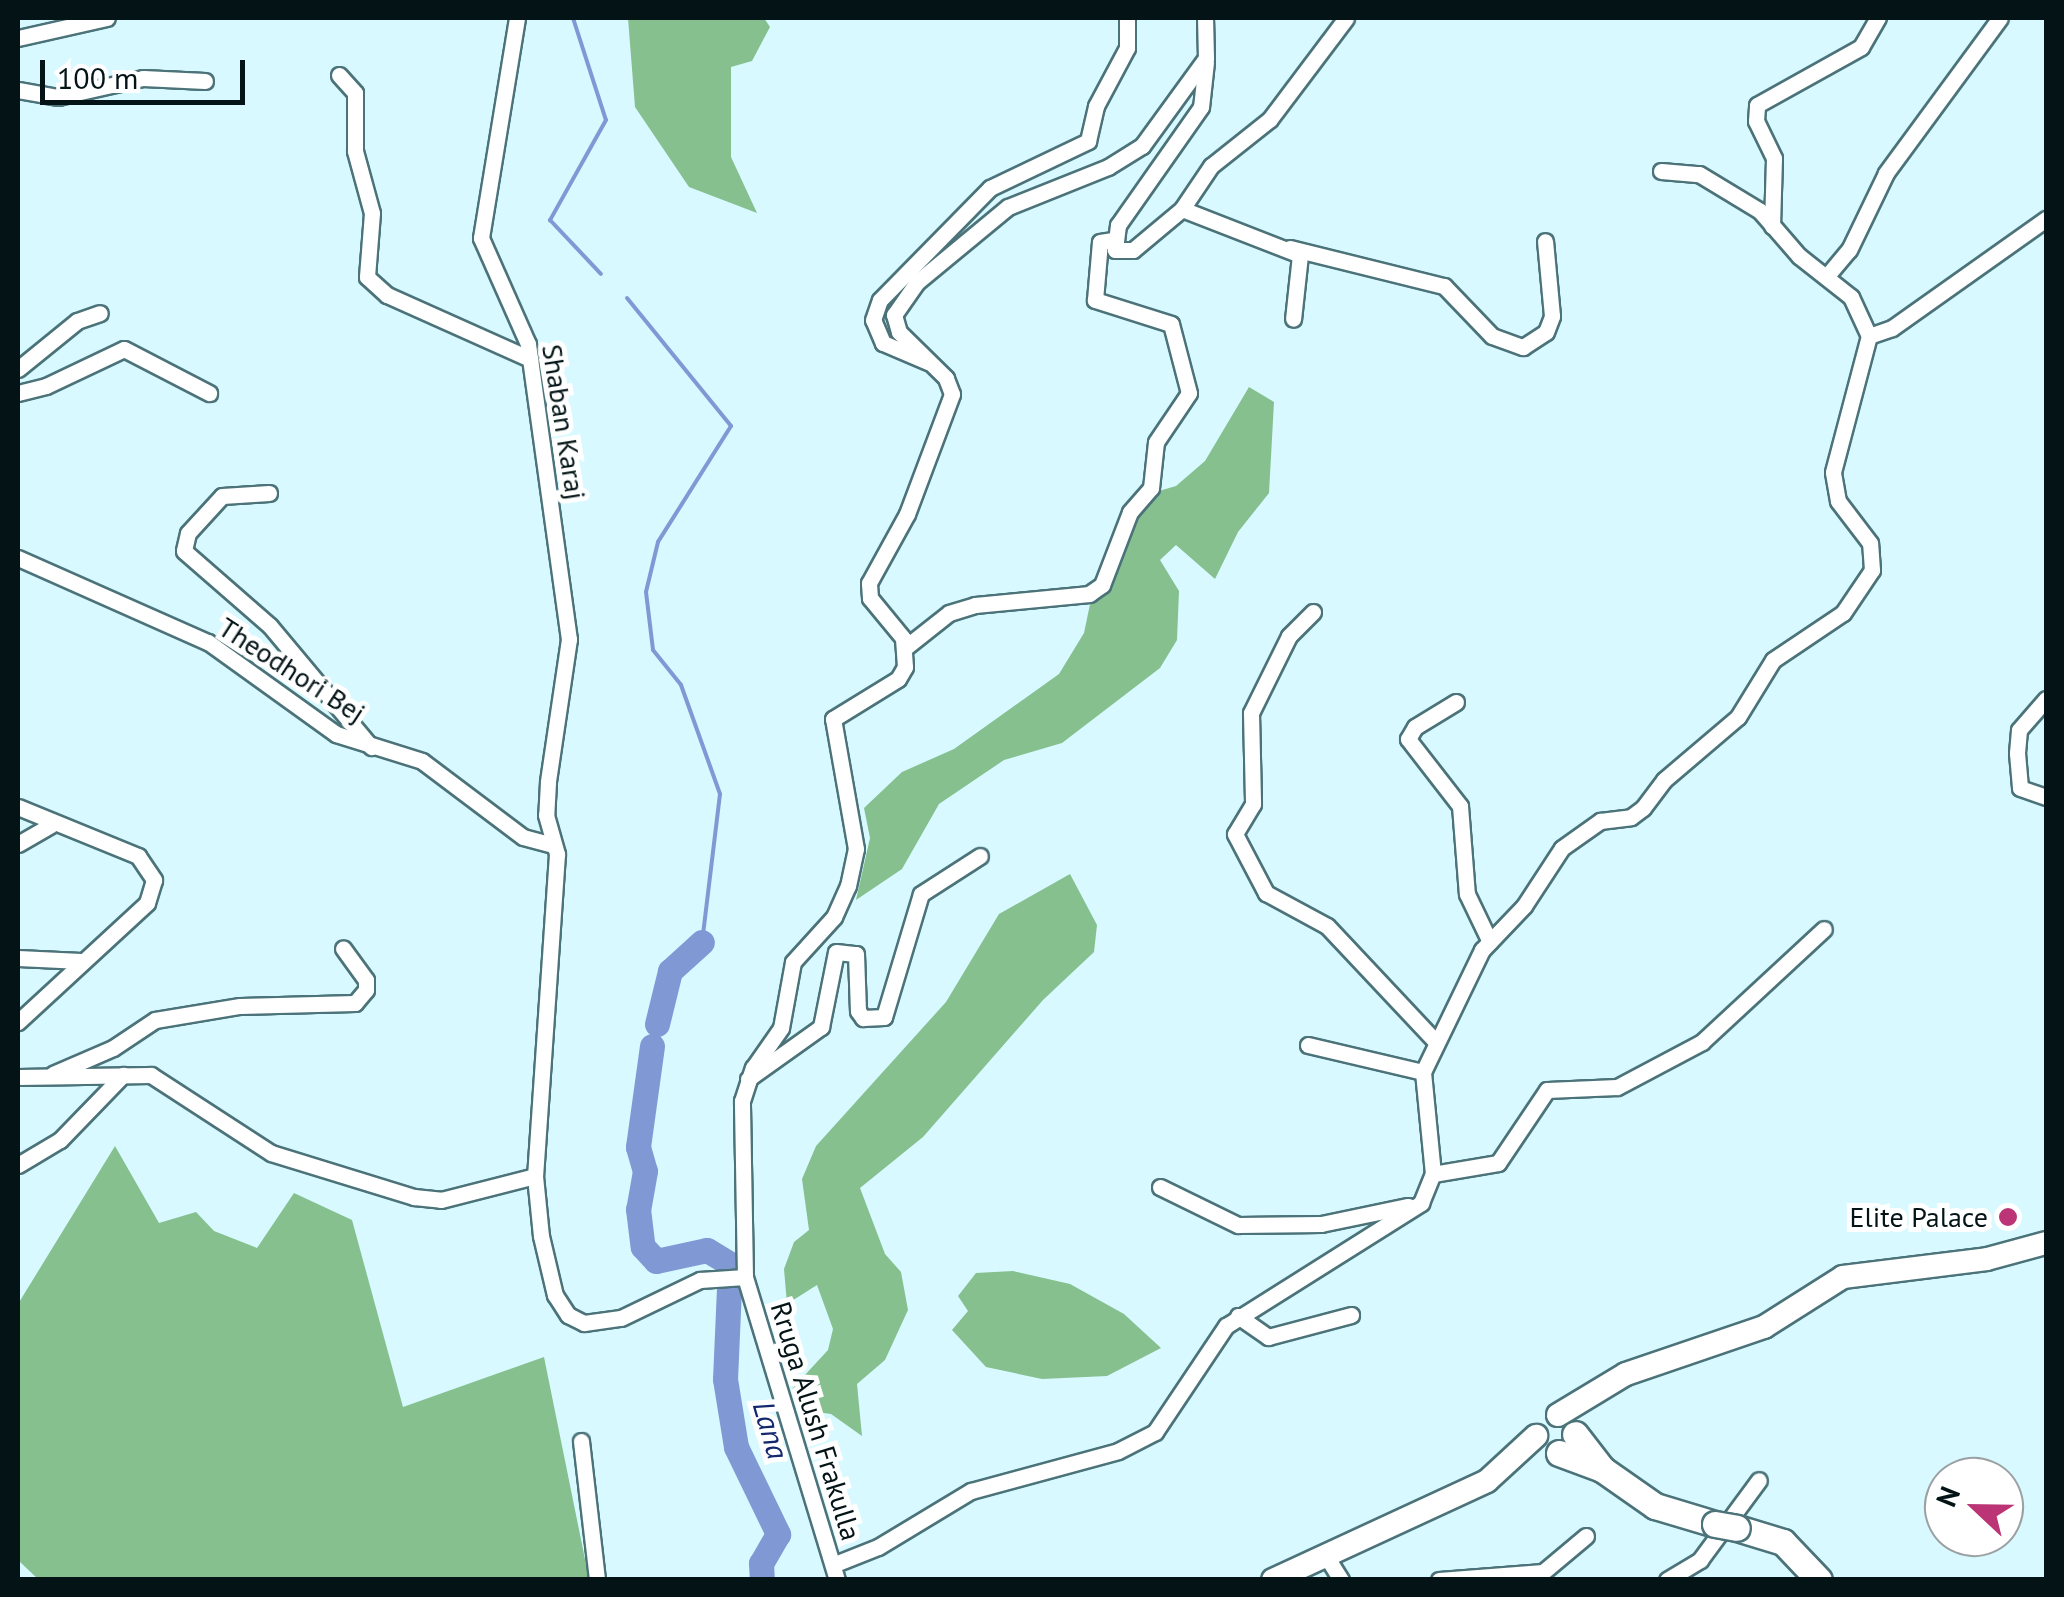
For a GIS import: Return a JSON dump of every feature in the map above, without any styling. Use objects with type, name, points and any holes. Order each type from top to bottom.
[{"type":"highway","points":[[1558,1435],[1655,1506],[1790,1547],[1819,1580]]},
{"type":"main road","points":[[1274,1580],[1328,1559],[1487,1481],[1558,1435],[1590,1397],[1626,1374],[1764,1327],[1843,1277],[1999,1257],[2046,1244]]},
{"type":"street","points":[[18,38],[107,18]]},
{"type":"street","name":"Shaban Karaj","points":[[517,18],[481,238],[522,320],[570,639],[548,782],[554,844]]},
{"type":"street","points":[[931,362],[883,343],[873,320],[880,300],[990,188],[1088,142],[1096,106],[1126,48],[1126,18]]},
{"type":"street","points":[[746,1277],[740,1203],[748,1080],[781,1028],[793,962],[834,918],[848,886],[856,849],[833,719],[898,679],[906,647],[949,614],[974,605],[1096,592],[1130,512],[1149,492],[1156,442],[1189,393],[1170,324],[1095,300],[1100,242],[1112,240],[1201,107],[1205,18]]},
{"type":"street","points":[[1112,240],[1115,250],[1133,250],[1182,210],[1211,166],[1270,120],[1346,18]]},
{"type":"street","points":[[1772,226],[1774,158],[1756,121],[1757,105],[1861,47],[1878,18]]},
{"type":"street","points":[[1826,277],[1849,250],[1886,173],[2000,18]]},
{"type":"street","points":[[906,647],[868,591],[952,404],[950,386],[894,320],[916,283],[1008,207],[1108,167],[1142,146],[1206,58]]},
{"type":"street","points":[[339,75],[355,94],[357,166],[372,212],[367,277],[388,294],[530,359]]},
{"type":"street","points":[[18,90],[58,97],[142,78],[206,81]]},
{"type":"street","points":[[836,1572],[971,1492],[1118,1451],[1155,1432],[1178,1406],[1208,1349],[1238,1316],[1421,1203],[1432,1174],[1423,1072],[1434,1040],[1490,942],[1524,906],[1562,848],[1600,820],[1631,817],[1643,808],[1676,769],[1738,717],[1773,660],[1856,599],[1874,554],[1838,501],[1833,472],[1869,336],[1850,297],[1741,196],[1698,174],[1661,172]]},
{"type":"street","points":[[1182,210],[1290,248],[1444,286],[1492,336],[1523,347],[1546,332],[1552,316],[1545,240]]},
{"type":"street","points":[[1869,336],[1892,328],[2046,220]]},
{"type":"street","points":[[1290,248],[1301,267],[1292,319]]},
{"type":"street","points":[[18,369],[77,321],[100,313]]},
{"type":"street","points":[[18,393],[46,386],[124,349],[210,393]]},
{"type":"street","points":[[269,493],[222,496],[188,533],[184,551],[270,626],[370,747]]},
{"type":"street","name":"Theodhori Bej","points":[[18,558],[208,642],[336,734],[422,760],[523,837],[554,844]]},
{"type":"street","points":[[1313,612],[1289,636],[1251,713],[1253,804],[1234,834],[1266,893],[1327,926],[1434,1040]]},
{"type":"street","points":[[2046,699],[2025,720],[2017,742],[2020,788],[2046,797]]},
{"type":"street","points":[[1456,702],[1416,727],[1408,739],[1460,806],[1467,894],[1490,942]]},
{"type":"street","points":[[18,807],[51,825],[138,856],[154,880],[147,903],[18,1022]]},
{"type":"street","points":[[18,844],[51,825]]},
{"type":"street","points":[[18,1077],[123,1075],[161,1080],[270,1153],[414,1197],[441,1200],[534,1176],[554,844]]},
{"type":"street","points":[[748,1080],[821,1027],[836,952],[856,954],[858,1011],[863,1018],[884,1018],[921,894],[980,856]]},
{"type":"street","points":[[1432,1174],[1498,1162],[1547,1090],[1617,1087],[1702,1042],[1824,930]]},
{"type":"street","points":[[45,1077],[113,1048],[155,1020],[240,1006],[355,1003],[366,990],[366,980],[343,948]]},
{"type":"street","points":[[18,958],[81,961]]},
{"type":"street","points":[[1308,1046],[1423,1072]]},
{"type":"street","points":[[18,1166],[60,1140],[123,1075]]},
{"type":"street","name":"Rruga Alush Frakulla","points":[[534,1176],[555,1295],[568,1315],[584,1323],[621,1318],[700,1280],[746,1277],[836,1572]]},
{"type":"street","points":[[1160,1187],[1238,1225],[1321,1224],[1421,1203]]},
{"type":"street","points":[[1238,1316],[1268,1337],[1351,1315]]},
{"type":"street","points":[[581,1441],[597,1580]]},
{"type":"street","points":[[1668,1580],[1700,1560],[1759,1480]]},
{"type":"street","points":[[1439,1580],[1543,1572],[1586,1536]]},
{"type":"street","points":[[1328,1559],[1341,1580]]},
{"type":"green space","points":[[628,18],[764,18],[770,27],[752,61],[731,67],[731,157],[757,213],[689,187],[635,107]]},
{"type":"green space","points":[[1249,387],[1274,402],[1269,493],[1238,532],[1215,579],[1176,545],[1160,560],[1179,591],[1177,640],[1160,668],[1062,743],[1004,760],[939,804],[902,869],[856,900],[870,838],[864,808],[902,772],[954,749],[1059,674],[1084,633],[1094,585],[1128,500],[1176,486],[1205,461]]},
{"type":"green space","points":[[1070,874],[1097,925],[1094,952],[1043,1000],[923,1137],[860,1188],[885,1254],[901,1272],[908,1310],[885,1360],[857,1384],[862,1436],[831,1414],[810,1411],[792,1389],[828,1350],[833,1329],[817,1285],[787,1304],[784,1269],[794,1242],[809,1230],[802,1179],[816,1146],[946,1002],[999,914]]},
{"type":"green space","points":[[115,1146],[159,1223],[196,1212],[214,1231],[257,1248],[294,1193],[352,1220],[403,1407],[544,1357],[589,1579],[39,1580],[19,1561],[18,1304]]},
{"type":"green space","points":[[1013,1271],[1070,1284],[1124,1314],[1161,1348],[1107,1376],[1042,1379],[986,1367],[952,1330],[968,1311],[958,1296],[976,1273]]},
{"type":"waterway","points":[[573,18],[606,120],[550,220],[601,274]]},
{"type":"waterway","points":[[627,298],[731,426],[658,542],[646,592],[653,650],[681,685],[720,794],[702,942]]},
{"type":"waterway","name":"Lana","points":[[657,1024],[670,971],[702,942]]},
{"type":"waterway","name":"Lana","points":[[652,1046],[638,1147],[645,1171],[638,1209],[643,1247],[656,1261],[707,1250],[729,1263]]},
{"type":"waterway","name":"Lana","points":[[729,1288],[725,1379],[736,1447],[778,1534],[761,1563],[762,1580]]},
{"type":"place","name":"Elite Palace","points":[[2008,1217]]}]
